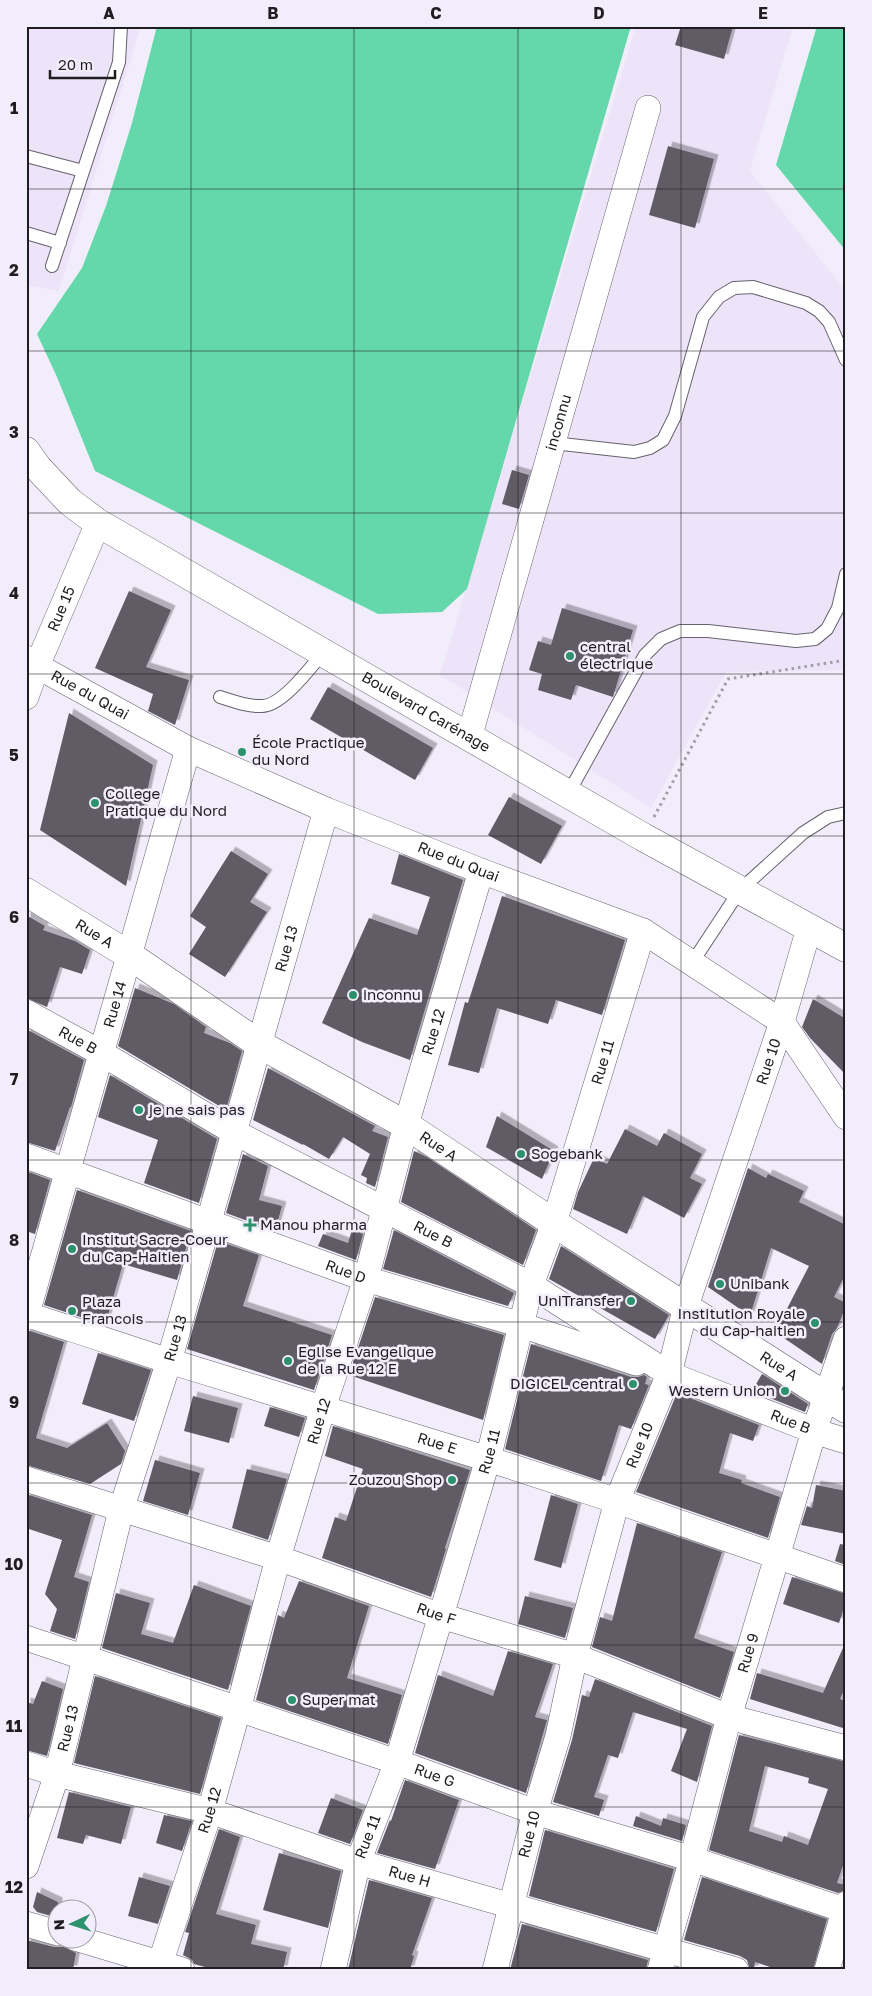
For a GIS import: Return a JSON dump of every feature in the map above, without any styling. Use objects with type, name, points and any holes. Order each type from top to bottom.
[{"type":"street","name":"inconnu","points":[[470,738],[648,108]]},
{"type":"street","name":"Boulevard Carénage","points":[[26,451],[38,468],[70,502],[98,523],[643,837],[846,948]]},
{"type":"street","name":"Rue 15","points":[[26,697],[31,662],[98,523]]},
{"type":"street","name":"Rue du Quai","points":[[31,662],[188,750],[326,810],[481,871],[643,930],[782,1022],[846,1117]]},
{"type":"street","name":"Rue 14","points":[[26,1315],[188,750]]},
{"type":"street","name":"Rue 13","points":[[26,1866],[57,1774],[121,1510],[169,1361],[326,810]]},
{"type":"street","name":"Rue 12","points":[[167,1968],[278,1558],[366,1279],[406,1125],[481,871]]},
{"type":"street","name":"Rue A","points":[[26,892],[129,955],[260,1044],[406,1125],[554,1223],[836,1403]]},
{"type":"street","name":"Rue 10","points":[[495,1970],[535,1812],[558,1736],[575,1656],[617,1501],[669,1374],[686,1306],[782,1022],[809,928]]},
{"type":"street","name":"Rue 11","points":[[333,1970],[358,1862],[396,1762],[441,1616],[488,1459],[531,1285],[554,1223],[643,930]]},
{"type":"street","name":"Rue B","points":[[26,1012],[101,1053],[234,1132],[384,1207],[531,1285],[669,1374],[814,1431],[846,1441]]},
{"type":"street","name":"Rue D","points":[[26,1156],[366,1279],[521,1325],[669,1374]]},
{"type":"street","name":"Rue E","points":[[26,1315],[488,1459],[617,1501],[846,1580]]},
{"type":"street","name":"Rue 9","points":[[663,1960],[692,1859],[729,1717],[814,1431],[836,1403],[845,1345]]},
{"type":"street","name":"Rue F","points":[[26,1479],[278,1558],[441,1616],[575,1656],[729,1717],[846,1748]]},
{"type":"street","name":"Rue G","points":[[26,1638],[396,1762],[535,1812],[845,1907]]},
{"type":"street","name":"Rue H","points":[[26,1764],[57,1774],[210,1811],[358,1862],[513,1905],[663,1960],[736,1970]]},
{"type":"street","points":[[827,1970],[845,1907]]},
{"type":"street","points":[[26,1924],[48,1930]]},
{"type":"street","points":[[98,1946],[167,1968]]},
{"type":"lane","points":[[52,266],[119,62],[121,26]]},
{"type":"lane","points":[[26,156],[83,172]]},
{"type":"lane","points":[[26,233],[60,243]]},
{"type":"lane","points":[[553,443],[634,452],[650,448],[663,440],[675,416],[704,317],[719,297],[734,288],[752,287],[806,302],[819,310],[830,322],[846,360]]},
{"type":"lane","points":[[568,794],[645,655],[661,639],[680,631],[708,631],[796,641],[815,639],[827,630],[838,608],[846,574]]},
{"type":"lane","points":[[220,697],[251,706],[265,706],[279,700],[323,653]]},
{"type":"lane","points":[[692,963],[740,890],[803,833],[828,817],[846,813]]},
{"type":"path","points":[[643,837],[728,679],[846,660]]},
{"type":"shaded area","points":[[26,26],[141,26],[59,291],[26,285]]},
{"type":"shaded area","points":[[157,26],[631,26],[467,589],[442,612],[378,614],[95,471],[57,377],[37,334],[82,268],[106,206],[132,123]]},
{"type":"shaded area","points":[[636,26],[793,26],[750,171],[846,291],[846,670],[726,672],[651,808],[440,675]]},
{"type":"shaded area","points":[[817,26],[846,26],[846,251],[776,165]]},
{"type":"building","points":[[681,26],[733,26],[724,59],[675,45]]},
{"type":"building","points":[[668,146],[714,159],[695,228],[649,215]]},
{"type":"building","points":[[512,470],[529,475],[519,509],[502,504]]},
{"type":"building","points":[[129,591],[171,610],[146,667],[189,680],[175,725],[148,711],[153,694],[95,668]]},
{"type":"building","points":[[562,608],[633,630],[613,697],[576,685],[571,700],[538,690],[542,674],[529,670],[538,641],[551,645]]},
{"type":"building","points":[[328,687],[433,748],[415,780],[310,719]]},
{"type":"building","points":[[69,713],[153,765],[126,886],[40,830]]},
{"type":"building","points":[[509,797],[562,826],[541,864],[488,835]]},
{"type":"building","points":[[231,851],[268,874],[250,902],[267,912],[225,977],[189,954],[206,927],[190,916]]},
{"type":"building","points":[[399,854],[463,880],[410,1060],[362,1042],[322,1023],[369,918],[417,935],[430,897],[391,884]]},
{"type":"building","points":[[502,896],[625,940],[602,1015],[556,1000],[548,1024],[497,1008],[479,1073],[448,1065],[465,1002],[468,1003]]},
{"type":"building","points":[[26,915],[45,926],[43,930],[75,941],[90,950],[82,974],[60,967],[47,1007],[26,998]]},
{"type":"building","points":[[135,988],[174,1004],[206,1027],[204,1033],[230,1043],[242,1051],[226,1110],[118,1046]]},
{"type":"building","points":[[813,999],[846,1019],[846,1075],[810,1038],[802,1027]]},
{"type":"building","points":[[26,1029],[84,1060],[71,1107],[55,1151],[26,1142]]},
{"type":"building","points":[[268,1068],[375,1126],[372,1131],[388,1137],[375,1187],[366,1183],[367,1178],[361,1175],[370,1154],[343,1137],[329,1159],[253,1120]]},
{"type":"building","points":[[110,1075],[217,1139],[199,1203],[144,1183],[158,1140],[98,1117]]},
{"type":"building","points":[[497,1116],[554,1151],[542,1179],[486,1147]]},
{"type":"building","points":[[625,1129],[657,1146],[664,1133],[702,1154],[690,1178],[702,1184],[684,1218],[643,1196],[627,1234],[573,1209],[578,1192],[594,1158],[607,1164]]},
{"type":"building","points":[[414,1151],[427,1157],[536,1230],[523,1265],[401,1202]]},
{"type":"building","points":[[243,1154],[268,1166],[259,1200],[282,1206],[275,1231],[226,1213]]},
{"type":"building","points":[[748,1168],[766,1178],[768,1174],[804,1191],[799,1202],[846,1225],[846,1273],[834,1297],[846,1303],[846,1306],[837,1328],[832,1334],[822,1364],[775,1332],[809,1266],[771,1248],[750,1316],[708,1287]]},
{"type":"building","points":[[26,1171],[50,1180],[35,1234],[26,1231]]},
{"type":"building","points":[[77,1190],[191,1231],[177,1280],[123,1264],[105,1325],[44,1305]]},
{"type":"building","points":[[352,1230],[363,1234],[356,1260],[318,1246],[323,1234],[348,1243]]},
{"type":"building","points":[[394,1230],[514,1293],[508,1306],[383,1269]]},
{"type":"building","points":[[218,1241],[259,1255],[243,1306],[332,1335],[314,1390],[187,1349]]},
{"type":"building","points":[[561,1246],[669,1315],[655,1339],[549,1279]]},
{"type":"building","points":[[375,1297],[504,1335],[483,1420],[349,1375]]},
{"type":"building","points":[[26,1331],[64,1342],[36,1438],[67,1448],[107,1423],[125,1451],[121,1464],[90,1484],[26,1465],[29,1454],[26,1454]]},
{"type":"building","points":[[531,1344],[631,1377],[644,1375],[647,1377],[645,1384],[649,1385],[631,1429],[619,1425],[601,1481],[505,1449]]},
{"type":"building","points":[[98,1353],[151,1370],[134,1421],[82,1404]]},
{"type":"building","points":[[762,1374],[808,1404],[805,1412],[752,1391]]},
{"type":"building","points":[[677,1393],[759,1425],[753,1441],[730,1433],[719,1473],[742,1480],[741,1483],[780,1497],[768,1538],[636,1492]]},
{"type":"building","points":[[193,1396],[238,1408],[229,1443],[184,1431]]},
{"type":"building","points":[[270,1407],[305,1418],[299,1437],[264,1426]]},
{"type":"building","points":[[333,1426],[470,1470],[431,1597],[322,1558],[335,1517],[346,1521],[363,1469],[325,1456]]},
{"type":"building","points":[[155,1460],[200,1473],[188,1515],[143,1501]]},
{"type":"building","points":[[247,1469],[287,1479],[268,1540],[232,1528]]},
{"type":"building","points":[[816,1485],[846,1491],[846,1534],[801,1525],[807,1506],[812,1508]]},
{"type":"building","points":[[26,1494],[92,1515],[74,1577],[89,1582],[75,1639],[50,1631],[57,1609],[45,1594],[62,1540],[26,1528]]},
{"type":"building","points":[[551,1495],[578,1504],[561,1568],[534,1560]]},
{"type":"building","points":[[637,1523],[722,1552],[694,1638],[734,1652],[720,1698],[592,1647],[600,1617],[612,1621]]},
{"type":"building","points":[[840,1544],[846,1545],[846,1565],[835,1561]]},
{"type":"building","points":[[792,1577],[846,1594],[846,1602],[839,1623],[783,1604]]},
{"type":"building","points":[[299,1581],[369,1606],[347,1678],[402,1695],[388,1744],[256,1700],[278,1615],[284,1618]]},
{"type":"building","points":[[194,1585],[251,1606],[228,1690],[102,1648],[116,1593],[150,1603],[141,1634],[173,1643]]},
{"type":"building","points":[[525,1596],[573,1608],[565,1638],[518,1624]]},
{"type":"building","points":[[846,1641],[846,1686],[840,1699],[846,1701],[846,1729],[750,1699],[757,1673],[823,1693]]},
{"type":"building","points":[[508,1651],[553,1664],[535,1717],[547,1720],[526,1793],[415,1753],[438,1675],[493,1696]]},
{"type":"building","points":[[95,1676],[221,1718],[200,1794],[74,1763]]},
{"type":"building","points":[[595,1679],[712,1726],[697,1782],[671,1771],[687,1729],[633,1712],[618,1758],[608,1755],[594,1797],[604,1800],[599,1816],[553,1802],[572,1740],[582,1695],[589,1697]]},
{"type":"building","points":[[42,1681],[63,1689],[47,1756],[26,1750],[26,1702],[33,1704]]},
{"type":"building","points":[[739,1735],[846,1762],[846,1857],[837,1883],[846,1885],[846,1890],[838,1893],[709,1850]],"holes":[[[765,1766],[809,1778],[808,1783],[828,1789],[808,1845],[784,1836],[782,1842],[749,1831]]]},
{"type":"building","points":[[405,1780],[459,1800],[435,1869],[377,1853],[391,1821]]},
{"type":"building","points":[[69,1792],[131,1807],[121,1844],[86,1835],[83,1844],[57,1838]]},
{"type":"building","points":[[331,1798],[363,1810],[350,1844],[318,1833]]},
{"type":"building","points":[[164,1815],[192,1821],[182,1851],[156,1843]]},
{"type":"building","points":[[636,1816],[661,1826],[663,1818],[686,1825],[682,1841],[633,1826]]},
{"type":"building","points":[[219,1829],[240,1837],[216,1914],[256,1925],[251,1944],[287,1952],[283,1970],[216,1970],[194,1964],[192,1960],[183,1955],[189,1933],[185,1932]]},
{"type":"building","points":[[545,1830],[674,1869],[656,1932],[529,1896]]},
{"type":"building","points":[[279,1853],[341,1871],[328,1928],[263,1910]]},
{"type":"building","points":[[139,1877],[170,1886],[158,1924],[128,1916]]},
{"type":"building","points":[[702,1877],[827,1919],[813,1970],[779,1970],[755,1962],[754,1970],[750,1970],[747,1960],[740,1956],[684,1940]]},
{"type":"building","points":[[369,1880],[432,1898],[412,1955],[414,1956],[410,1970],[348,1970]]},
{"type":"building","points":[[37,1892],[50,1898],[48,1898],[48,1915],[37,1912],[33,1907]]},
{"type":"building","points":[[522,1924],[648,1960],[646,1970],[510,1970]]},
{"type":"building","points":[[26,1940],[48,1946],[48,1948],[66,1948],[76,1953],[73,1970],[26,1970]]},
{"type":"place","name":"central électrique","points":[[570,656]]},
{"type":"place","name":"École Practique du Nord","points":[[242,752]]},
{"type":"place","name":"College Pratique du Nord","points":[[95,803]]},
{"type":"place","name":"inconnu","points":[[353,995]]},
{"type":"place","name":"je ne sais pas","points":[[139,1110]]},
{"type":"place","name":"Sogebank","points":[[521,1154]]},
{"type":"place","name":"Manou pharma","points":[[250,1225]]},
{"type":"place","name":"Institut Sacre-Coeur du Cap-Haitien","points":[[72,1249]]},
{"type":"place","name":"Unibank","points":[[720,1284]]},
{"type":"place","name":"UniTransfer","points":[[631,1301]]},
{"type":"place","name":"Plaza Francois","points":[[72,1311]]},
{"type":"place","name":"Institution Royale du Cap-haitien","points":[[815,1323]]},
{"type":"place","name":"Eglise Evangelique de la Rue 12 E","points":[[288,1361]]},
{"type":"place","name":"DIGICEL central","points":[[633,1384]]},
{"type":"place","name":"Western Union","points":[[785,1391]]},
{"type":"place","name":"Zouzou Shop","points":[[452,1480]]},
{"type":"place","name":"Super mat","points":[[292,1700]]}]
